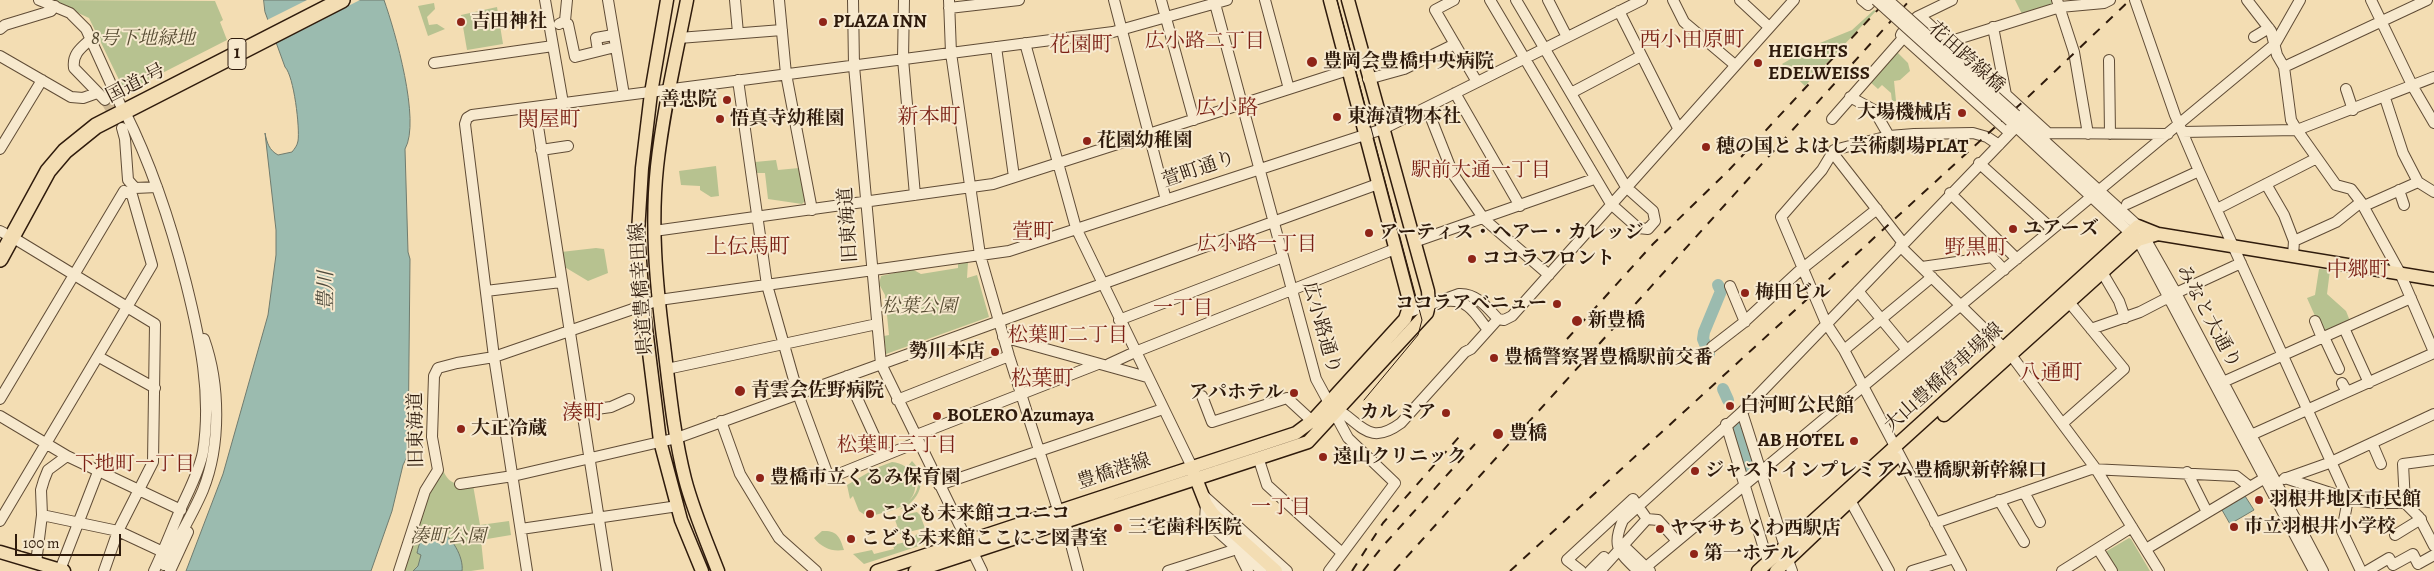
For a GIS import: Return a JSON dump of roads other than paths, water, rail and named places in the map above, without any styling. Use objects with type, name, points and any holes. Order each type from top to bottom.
[{"type":"highway","name":"国道1号","points":[[0,259],[4,235],[48,170],[65,151],[96,126],[118,103],[323,0]]},
{"type":"highway","name":"国道1号","points":[[118,103],[342,0]]},
{"type":"main road","name":"県道豊橋幸田線","points":[[667,0],[650,93],[642,168],[638,232],[643,304],[660,442],[678,506],[702,571]]},
{"type":"main road","name":"県道豊橋幸田線","points":[[687,0],[669,90],[657,168],[654,230],[659,300],[677,438],[696,516],[718,571]]},
{"type":"main road","points":[[1196,480],[1308,442],[1406,319],[1409,312],[1410,304],[1330,0]]},
{"type":"main road","points":[[1276,571],[1207,504],[1192,467],[1296,433],[1312,421],[1334,409],[1427,313],[1429,305],[1428,291],[1348,0]]},
{"type":"main road","points":[[2142,234],[2434,279]]},
{"type":"main road","name":"大山豊橋停車場線","points":[[2008,352],[2069,302],[2142,234]]},
{"type":"main road","name":"大山豊橋停車場線","points":[[1787,558],[1897,451],[2142,234]]},
{"type":"main road","name":"大山豊橋停車場線","points":[[1758,571],[1787,558],[1851,502],[1897,451]]},
{"type":"main road","name":"豊橋港線","points":[[916,571],[968,547],[1058,510],[1192,467]]},
{"type":"main road","name":"豊橋港線","points":[[877,571],[1063,523],[1196,480]]},
{"type":"main road","points":[[0,552],[35,567]]},
{"type":"main road","points":[[0,561],[62,570]]},
{"type":"street","points":[[39,0],[55,6],[77,19],[91,39],[118,103],[142,146],[158,187],[197,328],[205,374],[206,421],[202,454],[194,481],[154,571]]},
{"type":"street","points":[[545,0],[563,103]]},
{"type":"street","points":[[564,23],[568,7],[567,0]]},
{"type":"street","points":[[608,0],[624,95]]},
{"type":"street","points":[[735,0],[738,33]]},
{"type":"street","points":[[779,0],[786,74],[812,210]]},
{"type":"street","name":"旧東海道","points":[[398,571],[425,492],[438,470],[432,437],[434,376],[438,368],[457,362],[494,357],[659,300],[871,270],[854,66],[853,0]]},
{"type":"street","points":[[904,0],[903,59],[915,195]]},
{"type":"street","points":[[1018,0],[949,4],[951,53],[980,255],[998,321],[1058,510],[1067,529],[1078,571]]},
{"type":"street","points":[[1114,0],[1166,200]]},
{"type":"street","points":[[1161,0],[1194,120]]},
{"type":"street","points":[[528,571],[494,357],[465,124],[467,118],[472,115],[1122,31],[1214,2],[1227,0]]},
{"type":"street","points":[[1265,0],[1289,89]]},
{"type":"street","points":[[1454,0],[1435,10],[1477,82]]},
{"type":"street","points":[[1490,0],[1594,179],[1611,204],[1638,228],[1648,229],[1652,226],[1656,216],[1654,211],[1626,187],[1516,0]]},
{"type":"street","points":[[1548,0],[1567,37]]},
{"type":"street","name":"萱町通り","points":[[871,270],[1009,251],[1383,129],[1642,0]]},
{"type":"street","points":[[1673,0],[1684,22],[1736,65]]},
{"type":"street","points":[[1740,0],[1769,27]]},
{"type":"street","points":[[1409,312],[1458,294],[1467,293],[1479,300],[1498,319],[1504,320],[1512,316],[1793,0]]},
{"type":"street","points":[[1862,0],[1868,5],[1874,0]]},
{"type":"street","name":"花田跨線橋","points":[[1874,0],[2013,124]]},
{"type":"street","name":"花田跨線橋","points":[[1888,0],[2013,124]]},
{"type":"street","points":[[1952,0],[1919,17],[2006,95],[2045,136],[2168,134]]},
{"type":"street","points":[[1948,42],[2059,4],[2104,3],[2110,0]]},
{"type":"street","points":[[2135,0],[2181,128],[2199,171],[2348,499],[2342,531],[2361,571]]},
{"type":"street","points":[[2247,0],[2269,28],[2277,55],[2284,66],[2291,120],[2336,185],[2351,189],[2362,204],[2400,274],[2434,353],[2369,382],[2345,388],[2308,410],[2252,435]]},
{"type":"street","points":[[1621,544],[1645,570],[1677,541],[2052,229],[2168,134],[2181,128],[2275,44],[2300,0]]},
{"type":"street","points":[[2371,0],[2413,87],[2434,123]]},
{"type":"street","points":[[2284,66],[2427,0]]},
{"type":"street","name":"広小路通り","points":[[1214,2],[1316,379],[1334,409],[1348,438],[1395,483],[1342,553]]},
{"type":"street","points":[[2059,4],[2074,52],[2088,134]]},
{"type":"street","points":[[0,29],[5,25],[52,11],[55,6]]},
{"type":"street","points":[[1619,12],[1678,128]]},
{"type":"street","points":[[550,26],[568,24],[575,57],[615,47]]},
{"type":"street","points":[[1993,28],[2006,95]]},
{"type":"street","points":[[2254,37],[2269,28]]},
{"type":"street","points":[[679,38],[782,30]]},
{"type":"street","points":[[598,51],[596,38],[613,35]]},
{"type":"street","points":[[1600,571],[1621,544],[1622,520],[1726,424],[1742,412],[1901,244],[1979,163],[1999,145],[2013,124],[1903,35],[1832,119]]},
{"type":"street","points":[[91,39],[78,51],[73,62],[74,68],[80,76],[118,103]]},
{"type":"street","points":[[1025,43],[1076,228],[1101,285],[1192,467]]},
{"type":"street","points":[[1368,78],[1404,69],[1455,44]]},
{"type":"street","points":[[434,62],[553,46]]},
{"type":"street","points":[[996,47],[1014,177]]},
{"type":"street","points":[[0,56],[77,99],[118,103]]},
{"type":"street","points":[[1571,93],[1642,56]]},
{"type":"street","points":[[2109,60],[2110,134]]},
{"type":"street","points":[[654,230],[971,188],[1014,177],[1348,70]]},
{"type":"street","points":[[2181,128],[2297,130],[2385,98],[2434,77]]},
{"type":"street","points":[[0,149],[42,80]]},
{"type":"street","points":[[738,80],[767,285],[798,394],[829,478],[1021,394],[1109,364],[1395,249]]},
{"type":"street","points":[[2346,90],[2353,110]]},
{"type":"street","points":[[1455,93],[1520,206]]},
{"type":"street","points":[[1850,97],[1874,110],[1889,136]]},
{"type":"street","points":[[2385,98],[2403,153],[2418,182],[2434,193]]},
{"type":"street","points":[[534,107],[607,571]]},
{"type":"street","points":[[1427,108],[1453,174],[1484,219],[1549,275]]},
{"type":"street","name":"みなと大通り","points":[[2013,124],[2045,136],[2097,193]]},
{"type":"street","name":"みなと大通り","points":[[2013,124],[2097,193],[2142,234],[2314,571]]},
{"type":"street","points":[[122,128],[125,139],[128,180],[135,188],[158,187]]},
{"type":"street","points":[[1961,571],[1844,350],[1826,323],[1781,217],[1822,170],[1832,152],[1889,136],[1914,134],[1973,133],[1987,137],[1999,145]]},
{"type":"street","points":[[541,150],[568,146]]},
{"type":"street","points":[[1832,152],[1877,209],[1901,244],[2008,352],[2096,469],[2159,571]]},
{"type":"street","points":[[2217,209],[2317,158]]},
{"type":"street","points":[[1979,163],[2052,229]]},
{"type":"street","points":[[2127,204],[2199,171]]},
{"type":"street","points":[[1414,242],[1594,179]]},
{"type":"street","points":[[2294,241],[2336,222],[2362,204],[2418,182]]},
{"type":"street","points":[[460,484],[513,476],[677,438],[1378,184]]},
{"type":"street","points":[[2266,184],[2284,215],[2294,241],[2292,256]]},
{"type":"street","points":[[2399,190],[2404,204]]},
{"type":"street","points":[[0,400],[124,191],[132,195],[152,265],[0,521]]},
{"type":"street","points":[[1950,194],[2017,259]]},
{"type":"street","points":[[1712,347],[1745,322],[1769,298],[1877,209]]},
{"type":"street","points":[[4,235],[154,324],[153,462],[118,532],[104,571]]},
{"type":"street","points":[[1119,320],[1283,257]]},
{"type":"street","points":[[1922,267],[1992,257],[2004,270]]},
{"type":"street","points":[[2091,329],[2125,318],[2241,263]]},
{"type":"street","points":[[871,270],[881,364],[968,547],[982,571]]},
{"type":"street","points":[[2102,272],[2119,301],[2125,318]]},
{"type":"street","points":[[1844,350],[1932,277]]},
{"type":"street","points":[[486,291],[561,282]]},
{"type":"street","points":[[1730,286],[1745,322]]},
{"type":"street","points":[[1858,291],[1907,350]]},
{"type":"street","name":"みなと大通り","points":[[2173,295],[2252,435],[2280,480],[2323,571]]},
{"type":"street","points":[[2223,382],[2411,298]]},
{"type":"street","points":[[1429,305],[1448,301],[1464,302],[1488,330]]},
{"type":"street","points":[[2063,424],[2124,369],[2069,302]]},
{"type":"street","points":[[1334,409],[1367,431],[1382,434],[1390,431],[1401,423],[1465,352],[1471,349],[1498,319]]},
{"type":"street","points":[[2315,321],[2339,368]]},
{"type":"street","points":[[667,369],[877,324]]},
{"type":"street","points":[[160,571],[203,489],[215,431],[216,408],[212,361],[203,336],[197,328]]},
{"type":"street","points":[[2344,328],[2369,382]]},
{"type":"street","points":[[1003,337],[1148,377]]},
{"type":"street","points":[[897,400],[1009,356]]},
{"type":"street","points":[[99,357],[154,388]]},
{"type":"street","points":[[847,376],[883,456]]},
{"type":"street","points":[[1202,396],[1212,422],[1288,398],[1312,421]]},
{"type":"street","points":[[582,411],[612,407],[629,399]]},
{"type":"street","points":[[938,485],[1163,409]]},
{"type":"street","points":[[1742,412],[1787,558]]},
{"type":"street","points":[[2280,480],[2331,462],[2434,414]]},
{"type":"street","points":[[0,416],[67,456],[181,510]]},
{"type":"street","points":[[721,422],[740,474],[779,538],[816,571]]},
{"type":"street","points":[[1726,424],[1744,486],[1774,565]]},
{"type":"street","points":[[2372,443],[2381,464]]},
{"type":"street","points":[[35,567],[42,515],[41,490],[48,470],[67,456]]},
{"type":"street","points":[[1259,460],[1267,484],[1342,553],[1329,571]]},
{"type":"street","points":[[2404,503],[2403,464],[2434,460]]},
{"type":"street","points":[[1934,523],[2096,469],[2187,472],[2236,476],[2250,487]]},
{"type":"street","points":[[62,570],[98,472]]},
{"type":"street","points":[[2187,472],[2207,512]]},
{"type":"street","points":[[2146,549],[2265,478]]},
{"type":"street","points":[[2280,480],[2348,499],[2377,504],[2404,503],[2414,510],[2434,546]]},
{"type":"street","points":[[2024,492],[2040,522]]},
{"type":"street","points":[[1580,571],[1567,560],[1633,500],[1647,519],[1647,523],[1590,571]]},
{"type":"street","points":[[1999,500],[2024,542]]},
{"type":"street","points":[[1851,502],[1889,571]]},
{"type":"street","points":[[1207,504],[1206,520],[1262,571]]},
{"type":"street","points":[[1207,504],[1287,571]]},
{"type":"street","points":[[521,529],[678,506]]},
{"type":"street","points":[[42,515],[118,532],[163,552]]},
{"type":"street","points":[[170,571],[192,521],[188,519]]},
{"type":"street","points":[[1647,519],[1658,520],[1677,541]]},
{"type":"street","points":[[2395,535],[2420,519]]},
{"type":"street","points":[[2062,571],[2132,527]]},
{"type":"street","points":[[1168,571],[1182,569],[1238,549]]},
{"type":"street","points":[[1238,549],[1248,571]]},
{"type":"street","points":[[2098,549],[2112,571]]},
{"type":"street","points":[[2367,571],[2389,558],[2393,565],[2413,554],[2418,564],[2434,555]]},
{"type":"street","points":[[1912,571],[1954,558]]},
{"type":"water","name":"豊川","points":[[264,0],[384,0],[405,76],[410,118],[409,136],[405,149],[408,252],[410,259],[408,455],[403,465],[392,511],[371,571],[186,571],[223,474],[268,315],[276,255],[276,230],[265,133],[269,146],[278,155],[292,152],[298,141],[294,91],[265,12]]},
{"type":"water","points":[[2245,496],[2254,510],[2230,524],[2222,510]]},
{"type":"water","points":[[439,532],[453,542],[461,560],[462,571],[413,571],[418,566],[421,555],[417,553],[421,540],[426,535]]},
{"type":"waterway","points":[[1709,354],[1703,339],[1704,332],[1721,291],[1718,285]]},
{"type":"waterway","points":[[1723,389],[1728,400]]},
{"type":"waterway","points":[[1737,427],[1750,470]]},
{"type":"tunnel","points":[[105,100],[122,128]]},
{"type":"tram line","points":[[1337,0],[1422,320],[1418,335],[1364,400]]},
{"type":"railway","points":[[1567,339],[1653,244],[1729,170],[1887,0]]},
{"type":"railway","points":[[1394,571],[1910,0]]},
{"type":"railway","points":[[1510,571],[2028,97],[2130,0]]},
{"type":"railway","points":[[1352,571],[1383,523],[1459,437]]},
{"type":"railway","points":[[1363,571],[1382,547],[1475,444]]},
{"type":"place","name":"吉田神社","points":[[461,22]]},
{"type":"place","name":"PLAZA INN","points":[[823,22]]},
{"type":"place","name":"豊岡会豊橋中央病院","points":[[1312,62]]},
{"type":"place","name":"HEIGHTS EDELWEISS","points":[[1758,63]]},
{"type":"place","name":"善忠院","points":[[727,100]]},
{"type":"place","name":"大場機械店","points":[[1962,113]]},
{"type":"place","name":"東海漬物本社","points":[[1337,117]]},
{"type":"place","name":"悟真寺幼稚園","points":[[720,119]]},
{"type":"place","name":"花園幼稚園","points":[[1087,141]]},
{"type":"place","name":"穂の国とよはし芸術劇場PLAT","points":[[1706,147]]},
{"type":"place","name":"ユアーズ","points":[[2013,229]]},
{"type":"place","name":"アーティス・ヘアー・カレッジ","points":[[1369,233]]},
{"type":"place","name":"ココラフロント","points":[[1472,259]]},
{"type":"place","name":"梅田ビル","points":[[1745,293]]},
{"type":"place","name":"ココラアベニュー","points":[[1557,304]]},
{"type":"place","name":"新豊橋","points":[[1577,321]]},
{"type":"place","name":"勢川本店","points":[[995,352]]},
{"type":"place","name":"豊橋警察署豊橋駅前交番","points":[[1494,358]]},
{"type":"place","name":"青雲会佐野病院","points":[[740,391]]},
{"type":"place","name":"アパホテル","points":[[1294,393]]},
{"type":"place","name":"白河町公民館","points":[[1730,406]]},
{"type":"place","name":"カルミア","points":[[1446,413]]},
{"type":"place","name":"BOLERO Azumaya","points":[[937,416]]},
{"type":"place","name":"大正冷蔵","points":[[461,429]]},
{"type":"place","name":"豊橋","points":[[1498,434]]},
{"type":"place","name":"AB HOTEL","points":[[1854,441]]},
{"type":"place","name":"遠山クリニック","points":[[1323,457]]},
{"type":"place","name":"ジャストインプレミアム豊橋駅新幹線口","points":[[1695,471]]},
{"type":"place","name":"豊橋市立くるみ保育園","points":[[760,478]]},
{"type":"place","name":"羽根井地区市民館","points":[[2259,500]]},
{"type":"place","name":"こども未来館ココニコ","points":[[870,514]]},
{"type":"place","name":"市立羽根井小学校","points":[[2234,527]]},
{"type":"place","name":"三宅歯科医院","points":[[1118,528]]},
{"type":"place","name":"ヤマサちくわ西駅店","points":[[1660,529]]},
{"type":"place","name":"こども未来館ここにこ図書室","points":[[851,539]]},
{"type":"place","name":"第一ホテル","points":[[1694,554]]},
{"type":"district","name":"西小田原町","points":[[1692,41]]},
{"type":"district","name":"広小路二丁目","points":[[1205,42]]},
{"type":"district","name":"花園町","points":[[1081,46]]},
{"type":"district","name":"広小路","points":[[1227,109]]},
{"type":"district","name":"新本町","points":[[929,118]]},
{"type":"district","name":"関屋町","points":[[549,121]]},
{"type":"district","name":"駅前大通一丁目","points":[[1481,171]]},
{"type":"district","name":"萱町","points":[[1033,233]]},
{"type":"district","name":"広小路一丁目","points":[[1257,245]]},
{"type":"district","name":"上伝馬町","points":[[748,248]]},
{"type":"district","name":"野黒町","points":[[1976,249]]},
{"type":"district","name":"中郷町","points":[[2358,271]]},
{"type":"district","name":"一丁目","points":[[1183,309]]},
{"type":"district","name":"松葉町二丁目","points":[[1068,336]]},
{"type":"district","name":"八通町","points":[[2051,374]]},
{"type":"district","name":"松葉町","points":[[1042,380]]},
{"type":"district","name":"湊町","points":[[583,414]]},
{"type":"district","name":"松葉町三丁目","points":[[897,446]]},
{"type":"district","name":"下地町一丁目","points":[[135,465]]},
{"type":"district","name":"一丁目","points":[[1281,508]]},
{"type":"park label","name":"8号下地緑地","points":[[143,39]]},
{"type":"park label","name":"松葉公園","points":[[919,307]]},
{"type":"park label","name":"湊町公園","points":[[448,537]]}]
